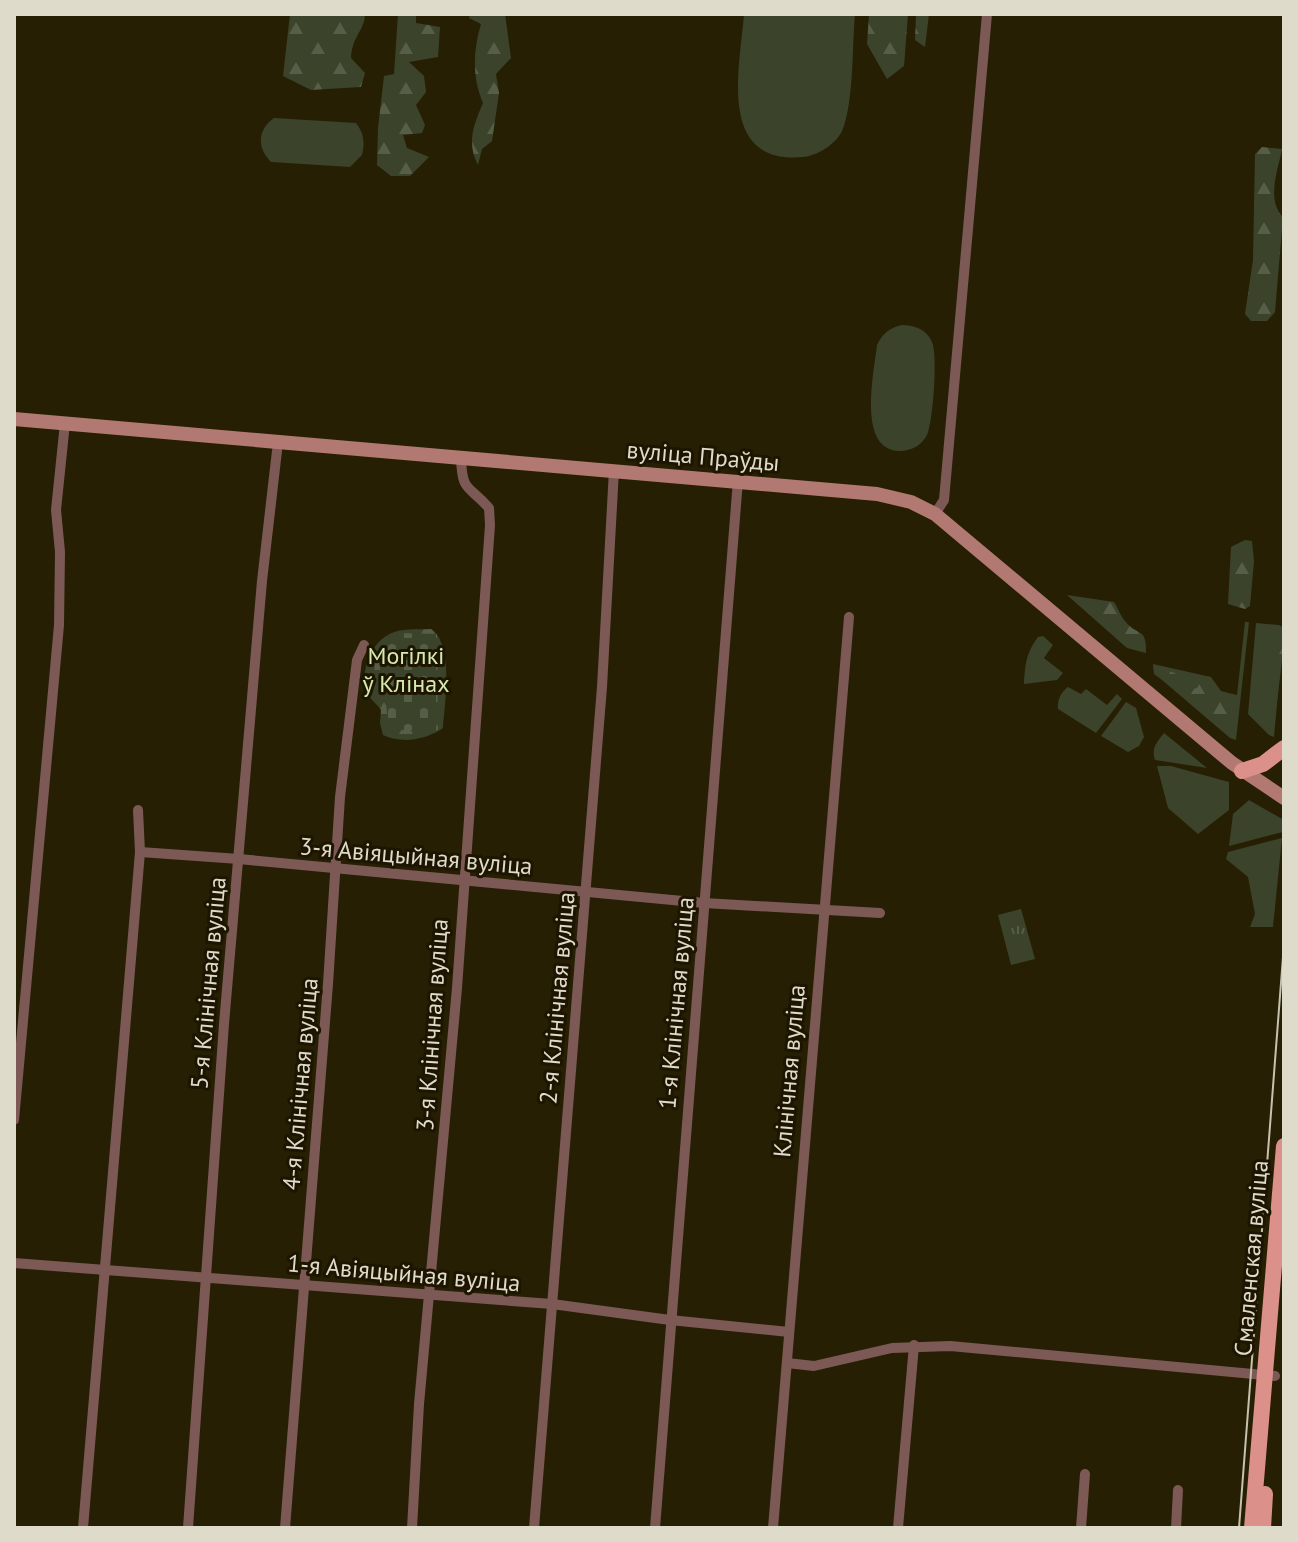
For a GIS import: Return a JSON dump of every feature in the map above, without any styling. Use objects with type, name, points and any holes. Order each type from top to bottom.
[{"type":"main road","name":"вуліца Праўды","points":[[14,419],[738,480],[877,494],[911,502],[935,514],[1242,771],[1284,798]]},
{"type":"main road","points":[[1242,771],[1263,764],[1284,748]]},
{"type":"main road","name":"Смаленская вуліца","points":[[1263,1528],[1284,1146]]},
{"type":"main road","name":"Смаленская вуліца","points":[[1252,1528],[1284,1269]]},
{"type":"street","points":[[935,514],[944,500],[987,14]]},
{"type":"street","points":[[14,1120],[20,983],[59,625],[60,552],[56,510],[65,423]]},
{"type":"street","name":"5-я Клінічная вуліца","points":[[188,1528],[224,1024],[262,581],[278,442]]},
{"type":"street","name":"3-я Клінічная вуліца","points":[[412,1528],[419,1404],[457,988],[490,525],[489,508],[469,491],[461,479],[461,457]]},
{"type":"street","name":"2-я Клінічная вуліца","points":[[534,1528],[603,672],[614,470]]},
{"type":"street","name":"1-я Клінічная вуліца","points":[[655,1528],[738,480]]},
{"type":"street","name":"Клінічная вуліца","points":[[773,1528],[849,617]]},
{"type":"street","name":"4-я Клінічная вуліца","points":[[285,1528],[335,869],[357,660],[364,645]]},
{"type":"street","points":[[83,1528],[140,852],[138,810]]},
{"type":"street","name":"3-я Авіяцыйная вуліца","points":[[140,852],[704,903],[880,913]]},
{"type":"street","name":"1-я Авіяцыйная вуліца","points":[[14,1263],[552,1304],[789,1332]]},
{"type":"street","points":[[787,1363],[814,1366],[914,1345],[1270,1375]]},
{"type":"street","points":[[898,1528],[914,1345]]},
{"type":"street","points":[[1081,1528],[1085,1474]]},
{"type":"street","points":[[1176,1528],[1178,1490]]},
{"type":"green space","points":[[290,14],[365,14],[351,58],[365,73],[361,87],[311,90],[283,76]]},
{"type":"green space","points":[[398,14],[416,14],[416,23],[440,27],[438,57],[409,62],[424,76],[426,92],[416,105],[425,125],[422,133],[403,135],[407,148],[429,157],[410,176],[391,176],[377,165],[384,76],[394,74]]},
{"type":"green space","points":[[470,14],[505,14],[511,58],[496,74],[499,93],[492,141],[482,149],[478,165],[472,141],[483,103],[475,64],[481,24],[469,18]]},
{"type":"green space","points":[[744,14],[855,14],[851,90],[846,119],[839,136],[820,152],[803,157],[775,155],[757,145],[745,129],[739,108],[738,85]]},
{"type":"green space","points":[[869,14],[908,14],[904,66],[887,79],[867,44]]},
{"type":"green space","points":[[908,14],[929,14],[925,47],[915,40],[916,15]]},
{"type":"green space","points":[[274,118],[356,123],[363,138],[362,155],[350,167],[271,162],[263,151],[261,139],[264,128]]},
{"type":"green space","points":[[1262,147],[1282,149],[1274,194],[1283,217],[1275,312],[1267,321],[1251,321],[1245,314],[1253,260],[1255,154]]},
{"type":"green space","points":[[902,325],[920,329],[930,338],[934,349],[935,374],[927,435],[916,446],[902,451],[888,448],[878,439],[873,426],[871,391],[877,345],[887,332]]},
{"type":"green space","points":[[1245,540],[1252,541],[1254,561],[1250,606],[1245,609],[1228,604],[1231,547]]},
{"type":"green space","points":[[1067,595],[1114,602],[1129,626],[1143,635],[1146,653],[1127,648]]},
{"type":"green space","points":[[1245,622],[1249,622],[1236,740],[1155,674],[1153,664],[1211,677],[1221,691],[1237,695]]},
{"type":"green space","points":[[1256,623],[1284,628],[1274,737],[1248,714]]},
{"type":"green space","name":"Могілкі ў Клінах","points":[[431,629],[443,647],[445,661],[443,728],[414,739],[390,738],[383,735],[381,710],[366,688],[367,662],[375,646],[393,632]]},
{"type":"green space","points":[[1283,630],[1282,660],[1275,718],[1271,717],[1269,698],[1272,671],[1276,664],[1273,635]]},
{"type":"green space","name":"Могілкі ў Клінах","points":[[396,633],[437,634],[438,730],[388,730],[386,699],[373,689],[376,648]]},
{"type":"green space","points":[[1043,636],[1053,645],[1044,658],[1063,673],[1057,680],[1024,684],[1029,654],[1038,637]]},
{"type":"green space","points":[[1153,666],[1175,673],[1189,690],[1197,688],[1202,680],[1213,681],[1215,691],[1230,697],[1235,710],[1233,722],[1213,717],[1154,674]]},
{"type":"green space","points":[[1068,687],[1081,694],[1086,689],[1107,705],[1117,694],[1122,699],[1096,733],[1058,709],[1060,696]]},
{"type":"green space","points":[[1126,702],[1136,708],[1144,737],[1139,746],[1128,752],[1101,736]]},
{"type":"green space","points":[[1164,733],[1207,768],[1155,760],[1154,749]]},
{"type":"green space","points":[[1157,766],[1171,766],[1229,782],[1229,810],[1198,834],[1168,808]]},
{"type":"green space","points":[[1249,800],[1284,820],[1283,832],[1229,846],[1233,814]]},
{"type":"green space","points":[[1282,838],[1273,927],[1250,927],[1255,914],[1248,877],[1226,859],[1228,852]]},
{"type":"green space","points":[[1021,909],[1035,959],[1011,965],[998,915]]},
{"type":"tram line","points":[[1239,1528],[1284,944]]}]
